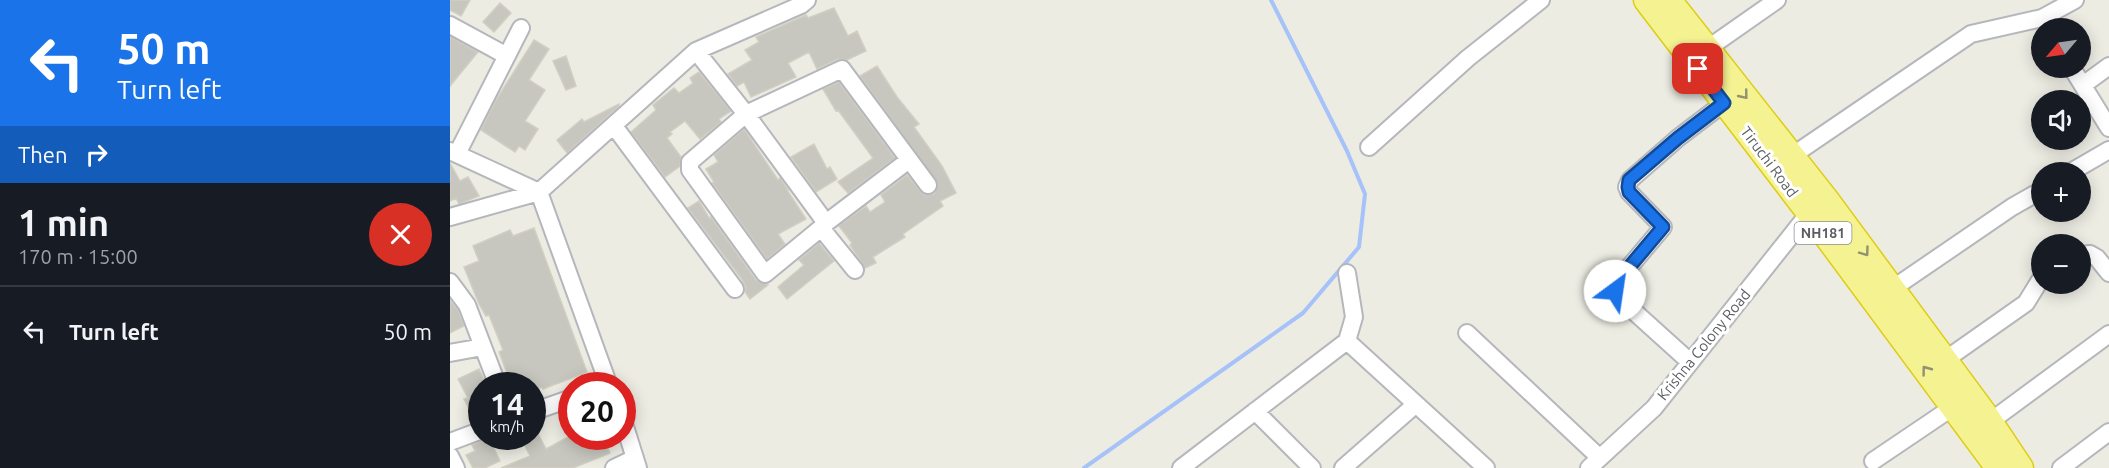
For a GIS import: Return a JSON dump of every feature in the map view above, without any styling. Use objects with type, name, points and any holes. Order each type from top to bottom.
[{"type":"highway","name":"Tiruchi Road","points":[[1646,0],[1724,103],[1783,162]]},
{"type":"highway","name":"NH181","points":[[1669,0],[1707,49],[1783,162],[1817,206],[1953,407],[2021,468]]},
{"type":"highway","name":"NH181","points":[[1817,206],[1892,289],[1945,360],[1992,442]]},
{"type":"street","points":[[450,217],[538,192],[696,51],[807,0]]},
{"type":"street","points":[[1369,147],[1468,58],[1541,0]]},
{"type":"street","points":[[1707,49],[1777,0]]},
{"type":"street","points":[[2052,18],[2075,0]]},
{"type":"street","points":[[450,25],[507,56]]},
{"type":"street","points":[[1783,162],[1971,34],[2031,25]]},
{"type":"street","points":[[521,28],[453,152],[538,192],[603,372]]},
{"type":"street","points":[[696,51],[746,114],[855,270]]},
{"type":"street","points":[[2083,85],[2109,66]]},
{"type":"street","points":[[909,160],[765,274],[690,170],[690,162],[746,114],[842,69],[928,185]]},
{"type":"street","points":[[2078,78],[2109,128]]},
{"type":"street","points":[[1690,362],[1618,297],[1615,284],[1663,227],[1629,192],[1629,180],[1724,103]]},
{"type":"street","points":[[614,126],[735,289]]},
{"type":"street","points":[[2088,162],[2109,150]]},
{"type":"street","points":[[1892,289],[2031,196]]},
{"type":"street","name":"Krishna Colony Road","points":[[1595,463],[1654,408],[1817,206]]},
{"type":"street","points":[[2091,255],[2097,258],[2109,273]]},
{"type":"street","points":[[1181,468],[1200,463],[1255,411],[1347,341],[1354,317],[1347,273]]},
{"type":"street","points":[[452,288],[467,305],[493,372]]},
{"type":"street","points":[[1945,360],[2026,303],[2032,294]]},
{"type":"street","points":[[1467,333],[1595,463]]},
{"type":"street","points":[[1992,442],[2109,334]]},
{"type":"street","points":[[1347,341],[1486,468]]},
{"type":"street","points":[[450,353],[483,347]]},
{"type":"street","points":[[1343,468],[1416,404]]},
{"type":"street","points":[[1873,461],[1953,407]]},
{"type":"street","points":[[1255,411],[1312,468]]},
{"type":"street","points":[[2061,468],[2109,432]]},
{"type":"street","points":[[450,442],[468,435]]},
{"type":"street","points":[[450,456],[456,468]]},
{"type":"street","points":[[614,468],[637,463]]},
{"type":"building","points":[[450,0],[470,0],[461,16],[450,10]]},
{"type":"building","points":[[500,3],[511,13],[494,32],[483,22]]},
{"type":"building","points":[[834,8],[848,36],[857,31],[866,51],[847,60],[838,59],[817,69],[809,52],[788,63],[796,77],[751,97],[744,82],[737,86],[728,74],[752,60],[745,50],[759,42],[756,37],[806,15],[808,18]]},
{"type":"building","points":[[450,37],[478,52],[450,86]]},
{"type":"building","points":[[534,40],[549,49],[529,80],[545,90],[525,121],[538,129],[525,150],[519,146],[515,152],[481,130],[496,100]]},
{"type":"building","points":[[566,56],[576,86],[566,90],[553,61]]},
{"type":"building","points":[[877,66],[897,97],[919,124],[914,127],[942,166],[956,193],[940,201],[943,206],[903,234],[905,237],[873,257],[876,263],[865,268],[850,245],[852,243],[839,226],[866,206],[870,212],[885,202],[881,195],[907,175],[924,195],[934,194],[938,184],[860,76]]},
{"type":"building","points":[[699,72],[731,111],[719,119],[721,122],[700,139],[685,121],[670,132],[672,134],[667,138],[681,157],[680,166],[665,177],[631,132],[656,110],[653,105],[674,88],[679,93],[693,83],[690,78]]},
{"type":"building","points":[[839,82],[895,158],[848,193],[838,182],[873,158],[838,110],[836,111],[823,89]]},
{"type":"building","points":[[619,104],[567,153],[557,140],[582,119],[584,122]]},
{"type":"building","points":[[744,129],[778,180],[780,178],[806,219],[778,234],[785,244],[767,259],[712,183],[714,182],[706,169],[718,162],[714,155]]},
{"type":"building","points":[[814,144],[827,169],[830,167],[837,179],[816,192],[791,157]]},
{"type":"building","points":[[450,163],[460,181],[468,177],[479,196],[459,204],[456,198],[450,201]]},
{"type":"building","points":[[699,201],[709,218],[711,217],[756,280],[768,285],[750,299],[745,292],[746,287],[741,278],[688,208]]},
{"type":"building","points":[[534,228],[587,372],[558,372],[558,383],[546,388],[546,372],[507,372],[499,352],[503,350],[489,315],[486,316],[479,304],[464,267],[479,261],[473,246],[510,230],[513,236]]},
{"type":"building","points":[[819,243],[834,261],[787,299],[778,287],[804,265],[799,260]]},
{"type":"building","points":[[450,300],[458,310],[464,326],[450,333]]},
{"type":"building","points":[[468,374],[468,398],[458,379]]},
{"type":"building","points":[[558,442],[558,450],[609,450],[610,453],[573,468],[501,468],[530,456],[527,450],[546,450]]},
{"type":"building","points":[[495,450],[500,461],[485,468],[473,468],[466,455],[475,451]]},
{"type":"waterway","points":[[1084,468],[1303,313],[1359,247],[1365,194],[1347,151],[1271,0]]},
{"type":"route","points":[[1615,291],[1615,284],[1663,227],[1629,192],[1629,180],[1724,103],[1698,69]]}]
